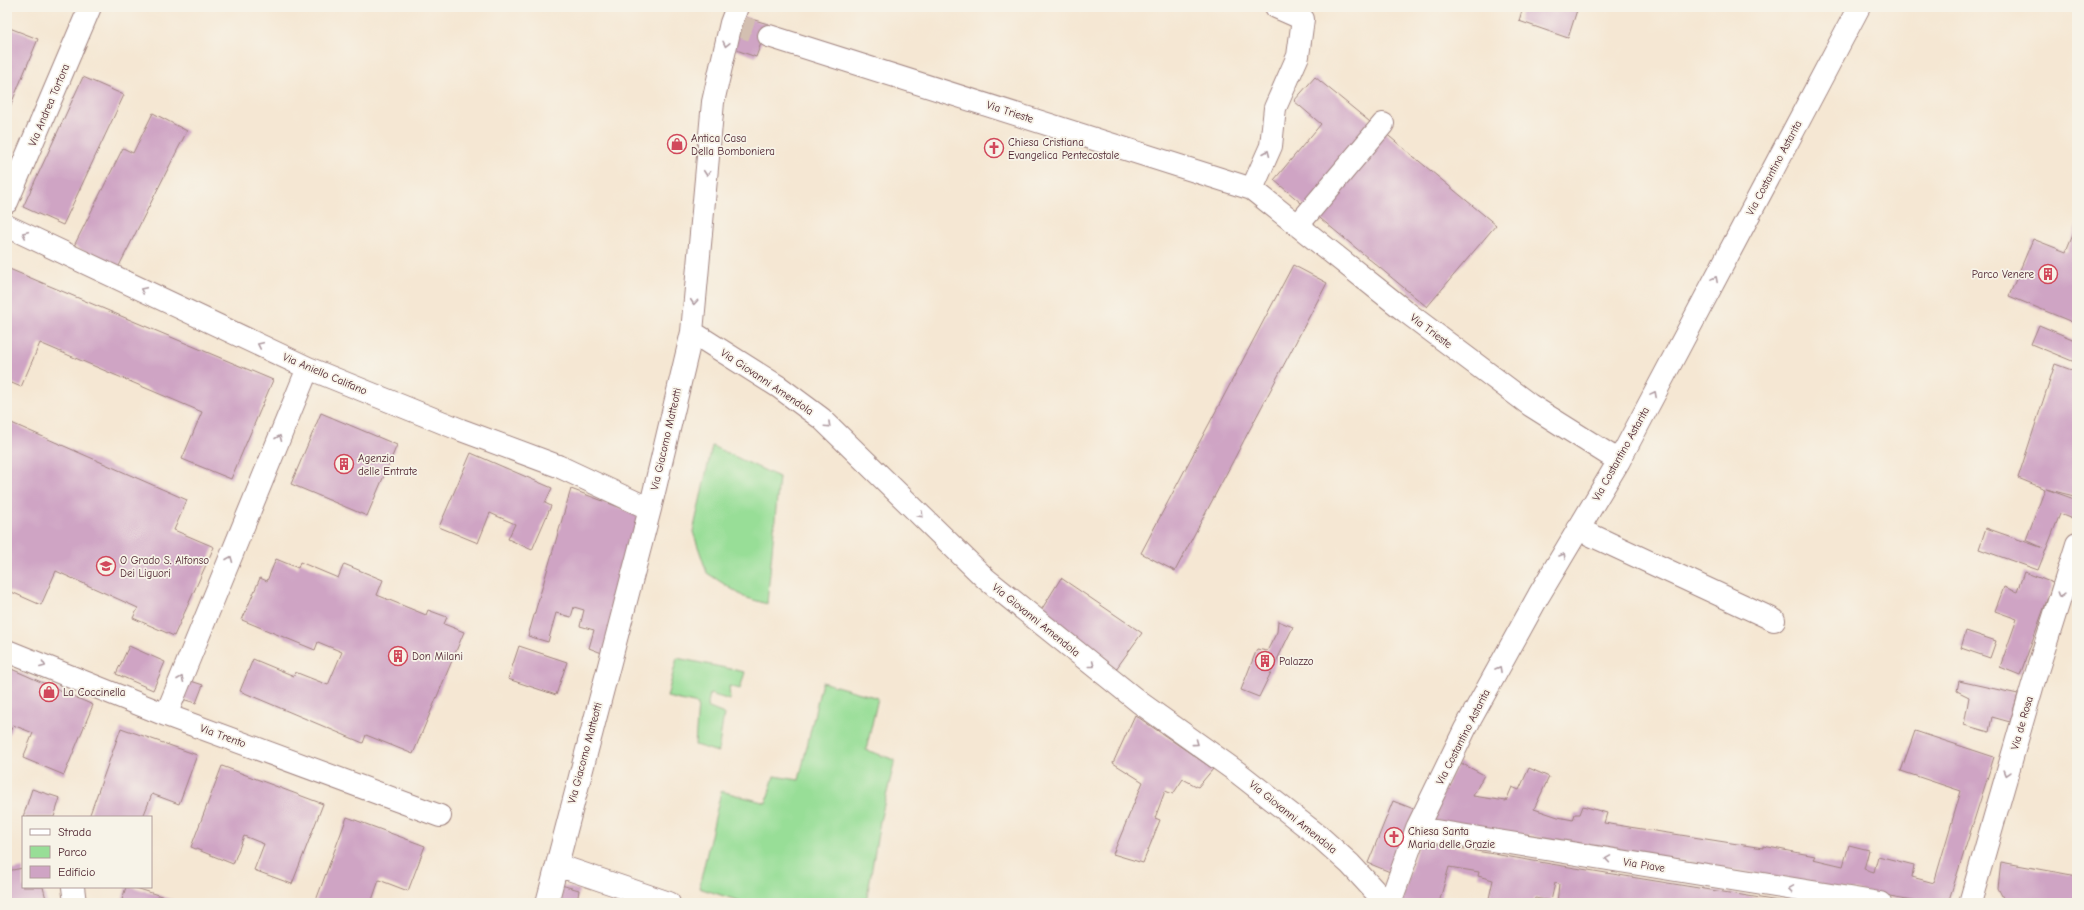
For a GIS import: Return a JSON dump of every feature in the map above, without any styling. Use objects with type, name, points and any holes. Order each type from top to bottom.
[{"type":"street","name":"Via Andrea Tortora","points":[[7,202],[90,7]]},
{"type":"street","name":"Via Giacomo Matteotti","points":[[546,903],[650,509],[692,332],[713,102],[730,23],[737,7]]},
{"type":"street","points":[[1252,189],[1271,146],[1275,108],[1298,56],[1303,19],[1276,7]]},
{"type":"street","name":"Via Costantino Astarita","points":[[1390,903],[1417,828],[1465,729],[1578,529],[1619,461],[1859,7]]},
{"type":"street","name":"Via Trieste","points":[[769,36],[1252,189],[1405,311],[1530,405],[1619,461]]},
{"type":"street","points":[[1298,225],[1384,124]]},
{"type":"street","name":"Via Aniello Califano","points":[[7,226],[308,368],[461,430],[558,466],[650,509]]},
{"type":"street","name":"Via Giovanni Amendola","points":[[692,332],[779,387],[822,419],[986,579],[1139,702],[1237,772],[1320,837],[1350,864],[1386,903]]},
{"type":"street","points":[[166,715],[308,368]]},
{"type":"street","points":[[1578,529],[1774,620]]},
{"type":"street","name":"Via de Rosa","points":[[1970,903],[2033,684],[2077,544]]},
{"type":"street","name":"Via Trento","points":[[7,651],[166,715],[440,816]]},
{"type":"street","name":"Via Piave","points":[[1417,828],[1874,902]]},
{"type":"street","points":[[557,865],[669,903]]},
{"type":"street","points":[[72,888],[75,903]]},
{"type":"green space","points":[[712,446],[779,477],[767,604],[744,597],[707,573],[693,532]]},
{"type":"green space","points":[[677,658],[745,672],[740,689],[729,686],[730,700],[710,694],[707,707],[724,714],[718,752],[695,745],[698,704],[667,697]]},
{"type":"green space","points":[[822,682],[878,698],[866,750],[895,760],[880,821],[866,903],[746,903],[699,888],[721,791],[766,803],[774,776],[799,780]]},
{"type":"building","points":[[1523,7],[1578,7],[1568,38],[1519,21]]},
{"type":"building","points":[[738,15],[768,24],[756,57],[728,47]]},
{"type":"building","points":[[7,27],[38,39],[7,114]]},
{"type":"building","points":[[83,77],[124,95],[63,225],[23,207]]},
{"type":"building","points":[[1315,77],[1375,126],[1307,208],[1274,180],[1321,124],[1294,101]]},
{"type":"building","points":[[153,113],[187,131],[118,268],[74,246],[123,148],[133,153]]},
{"type":"building","points":[[1384,132],[1496,225],[1427,307],[1315,214]]},
{"type":"building","name":"Parco Venere","points":[[2077,225],[2077,324],[2009,296],[2033,239],[2066,252]]},
{"type":"building","points":[[1293,265],[1327,283],[1175,571],[1141,553]]},
{"type":"building","points":[[7,268],[273,380],[231,479],[182,459],[202,412],[40,343],[21,387],[7,381]]},
{"type":"building","points":[[2039,325],[2077,341],[2077,363],[2031,344]]},
{"type":"building","points":[[2055,364],[2077,372],[2077,485],[2074,496],[2046,489],[2077,500],[2077,521],[2060,514],[2038,570],[1979,549],[1986,528],[2043,548],[2026,540],[2045,489],[2018,478]]},
{"type":"building","name":"Agenzia delle Entrate","points":[[321,413],[397,445],[367,516],[291,484]]},
{"type":"building","name":"O Grado S. Alfonso Dei Liguori","points":[[7,421],[187,500],[174,530],[214,547],[174,636],[133,618],[138,608],[56,571],[41,605],[7,590]]},
{"type":"building","points":[[471,453],[552,488],[545,503],[551,506],[532,550],[508,539],[515,524],[490,513],[478,543],[439,527]]},
{"type":"building","points":[[571,489],[640,515],[607,655],[589,648],[594,630],[580,626],[584,610],[574,607],[571,617],[556,613],[548,642],[528,636]]},
{"type":"building","name":"Don Milani","points":[[276,559],[298,568],[300,562],[338,578],[344,564],[383,580],[377,595],[426,615],[428,610],[447,617],[444,624],[464,632],[413,754],[366,735],[363,743],[240,691],[253,659],[294,676],[295,672],[328,685],[342,652],[318,642],[315,650],[242,620],[260,578],[267,581]]},
{"type":"building","points":[[2024,572],[2053,583],[2020,675],[2000,667],[2017,619],[1995,611],[2004,587],[2017,592]]},
{"type":"building","points":[[1061,578],[1142,633],[1116,669],[1040,612]]},
{"type":"building","name":"Palazzo","points":[[1278,621],[1293,627],[1259,697],[1241,690],[1257,649],[1267,651],[1277,632]]},
{"type":"building","points":[[1966,631],[1996,641],[1990,658],[1961,648]]},
{"type":"building","points":[[129,646],[165,662],[153,690],[116,674]]},
{"type":"building","points":[[519,646],[567,662],[556,695],[508,679]]},
{"type":"building","points":[[7,667],[93,705],[64,775],[23,758],[33,733],[13,725],[7,739]]},
{"type":"building","points":[[188,680],[203,685],[196,703],[182,699]]},
{"type":"building","points":[[1959,681],[2018,694],[2010,722],[1992,717],[1989,732],[1964,725],[1969,697],[1957,691]]},
{"type":"building","points":[[1135,715],[1213,769],[1198,787],[1183,779],[1173,794],[1165,791],[1155,818],[1160,820],[1143,863],[1113,854],[1143,782],[1113,763]]},
{"type":"building","points":[[121,728],[197,755],[179,804],[152,794],[143,816],[89,816]]},
{"type":"building","points":[[1915,731],[1994,757],[1948,903],[1924,903],[1632,852],[1428,820],[1459,762],[1484,775],[1473,796],[1506,801],[1512,787],[1519,790],[1529,768],[1549,777],[1534,809],[1558,817],[1573,820],[1575,814],[1580,814],[1583,806],[1607,813],[1604,823],[1763,848],[1763,846],[1815,856],[1813,859],[1843,866],[1849,845],[1869,850],[1864,869],[1874,872],[1878,856],[1914,865],[1912,877],[1934,883],[1961,791],[1901,771]]},
{"type":"building","points":[[222,766],[323,804],[292,884],[254,870],[264,844],[244,836],[233,864],[191,847]]},
{"type":"building","points":[[32,789],[60,798],[54,816],[23,816]]},
{"type":"building","name":"Chiesa Santa Maria delle Grazie","points":[[1393,801],[1419,811],[1395,874],[1368,863]]},
{"type":"building","points":[[347,817],[425,846],[408,891],[379,880],[371,903],[315,903]]},
{"type":"building","points":[[1419,841],[1791,903],[1557,903],[1559,884],[1555,883],[1551,901],[1535,898],[1533,903],[1488,903],[1493,880],[1478,876],[1479,872],[1449,867],[1439,903],[1401,903]]},
{"type":"building","points":[[2001,862],[2077,876],[2077,903],[2020,903],[2004,900],[1998,888]]},
{"type":"building","points":[[22,868],[22,888],[43,888],[47,903],[7,903],[7,871]]},
{"type":"building","points":[[561,885],[579,890],[577,903],[557,903]]},
{"type":"building","points":[[126,888],[136,888],[183,903],[121,903]]},
{"type":"tunnel","points":[[731,23],[769,36]]},
{"type":"place","name":"Antica Casa Della Bomboniera","points":[[677,144]]},
{"type":"place","name":"Chiesa Cristiana Evangelica Pentecostale","points":[[994,148]]},
{"type":"place","name":"Parco Venere","points":[[2048,274]]},
{"type":"place","name":"Agenzia delle Entrate","points":[[344,464]]},
{"type":"place","name":"O Grado S. Alfonso Dei Liguori","points":[[106,566]]},
{"type":"place","name":"Don Milani","points":[[398,656]]},
{"type":"place","name":"Palazzo","points":[[1265,661]]},
{"type":"place","name":"La Coccinella","points":[[49,692]]},
{"type":"place","name":"Chiesa Santa Maria delle Grazie","points":[[1394,837]]}]
